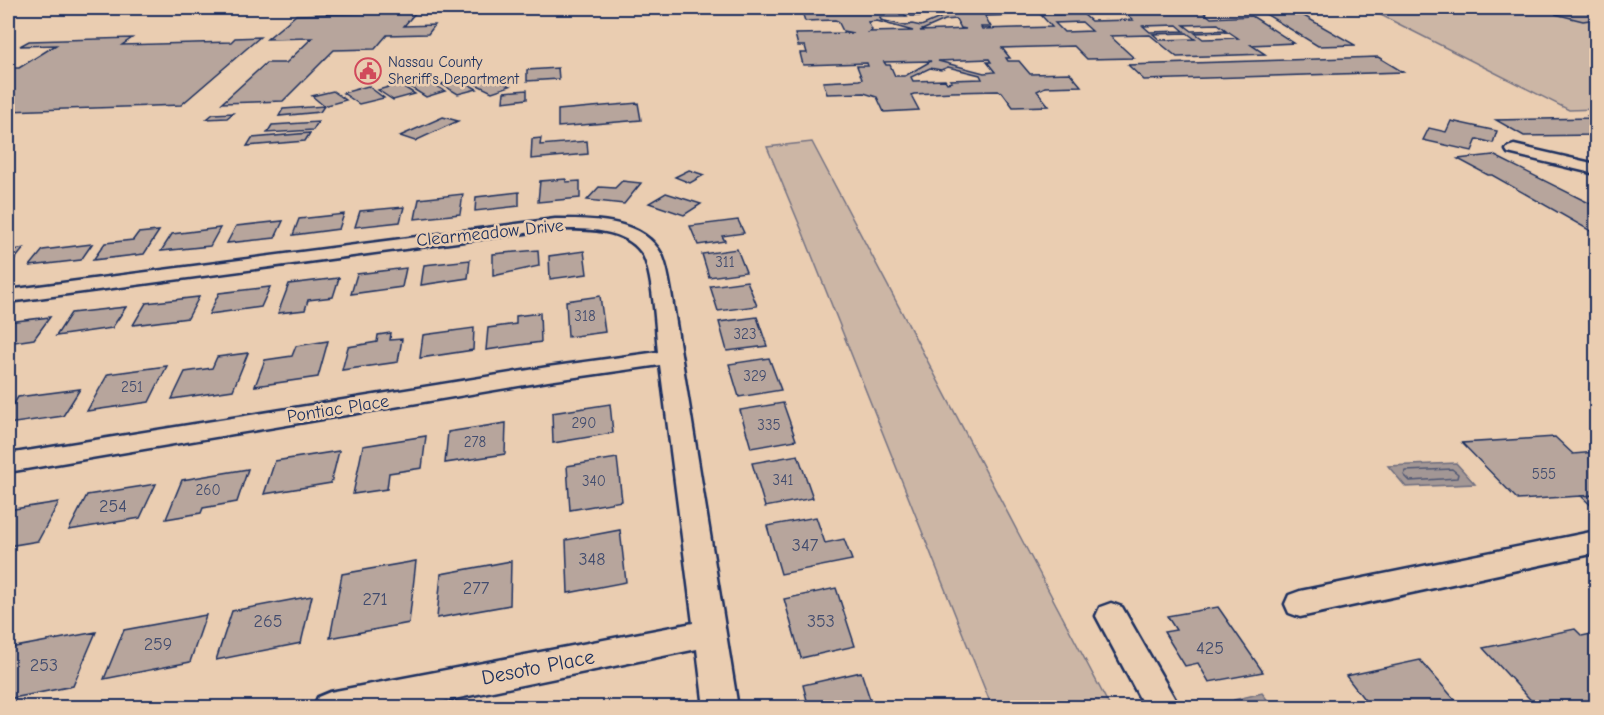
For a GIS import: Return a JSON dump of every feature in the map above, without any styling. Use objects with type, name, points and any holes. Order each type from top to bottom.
[{"type":"street","points":[[1514,150],[1596,169]]},
{"type":"street","name":"Clearmeadow Drive","points":[[8,296],[555,224],[598,226],[618,230],[637,239],[654,259],[721,708]]},
{"type":"street","name":"Pontiac Place","points":[[8,463],[548,374],[669,357]]},
{"type":"street","points":[[1300,604],[1596,542]]},
{"type":"street","points":[[1111,616],[1163,708]]},
{"type":"street","name":"Desoto Place","points":[[330,708],[710,633]]},
{"type":"shaded area","points":[[1367,8],[1596,8],[1596,109],[1569,110]]},
{"type":"shaded area","points":[[812,142],[1110,707],[992,707],[767,147]]},
{"type":"water","points":[[1456,463],[1475,484],[1406,487],[1388,466]]},
{"type":"water","points":[[1262,693],[1273,707],[1239,707],[1234,700]]},
{"type":"building","points":[[839,8],[1009,8],[1016,15],[985,16],[991,27],[981,27],[982,29],[1052,27],[1041,15],[1083,14],[1091,21],[1133,20],[1124,12],[1201,10],[1211,18],[1252,16],[1294,43],[1251,45],[1265,54],[1177,57],[1150,35],[1110,36],[1134,58],[1087,59],[1074,46],[1002,48],[1010,58],[1006,58],[1008,61],[1019,61],[1030,74],[1070,73],[1081,86],[1045,87],[1037,91],[1049,106],[1013,107],[1002,92],[998,91],[952,92],[914,94],[911,95],[919,110],[884,112],[877,97],[864,93],[827,94],[823,82],[862,79],[857,66],[868,66],[867,63],[803,65],[800,53],[807,53],[805,46],[798,46],[795,34],[853,33],[843,31],[838,21],[835,20],[805,21],[802,12],[831,12]],"holes":[[[910,14],[911,16],[938,16],[940,18],[921,26],[912,24],[906,26],[881,20],[880,17],[907,17],[905,15]],[[956,19],[961,28],[966,29],[920,31],[945,20]],[[877,21],[913,31],[869,32],[872,30],[868,22]],[[1082,22],[1092,31],[1064,32],[1055,23]],[[1218,24],[1226,30],[1192,31],[1184,25]],[[1177,25],[1184,31],[1150,32],[1143,26]],[[1229,32],[1238,38],[1203,39],[1195,33]],[[1187,33],[1195,39],[1160,40],[1153,34]],[[989,59],[991,62],[987,62],[995,72],[984,73],[938,61]],[[931,61],[905,76],[895,76],[890,65],[884,62]],[[948,67],[980,75],[982,79],[950,80],[952,82],[947,83],[945,80],[913,81],[911,77],[930,68],[941,70]]]},
{"type":"building","points":[[1256,8],[1290,8],[1355,45],[1318,46]]},
{"type":"building","points":[[1582,9],[1596,12],[1596,19],[1583,21],[1555,14]]},
{"type":"building","points":[[416,12],[404,26],[435,25],[428,34],[387,35],[375,49],[334,50],[283,101],[222,103],[266,63],[286,63],[312,38],[267,39],[296,15]]},
{"type":"building","points":[[260,37],[181,105],[8,111],[8,68],[19,68],[56,45],[20,46],[29,41],[132,38],[122,45],[231,42],[235,38]]},
{"type":"building","points":[[1378,57],[1403,72],[1144,80],[1128,65]]},
{"type":"building","points":[[558,68],[559,79],[527,81],[527,70]]},
{"type":"building","points":[[486,75],[510,86],[492,92],[467,80]]},
{"type":"building","points":[[459,79],[477,89],[458,94],[441,84]]},
{"type":"building","points":[[429,82],[445,91],[426,97],[410,87]]},
{"type":"building","points":[[399,84],[415,94],[393,100],[378,90]]},
{"type":"building","points":[[368,86],[384,98],[359,104],[343,93]]},
{"type":"building","points":[[527,90],[527,99],[503,102],[504,92]]},
{"type":"building","points":[[333,91],[346,100],[324,106],[312,96]]},
{"type":"building","points":[[638,103],[641,120],[558,127],[558,110]]},
{"type":"building","points":[[324,106],[320,112],[279,116],[283,109]]},
{"type":"building","points":[[233,113],[227,118],[207,119],[213,114]]},
{"type":"building","points":[[1588,116],[1596,116],[1596,135],[1524,136],[1496,120],[1591,118]]},
{"type":"building","points":[[443,117],[458,121],[415,141],[400,136]]},
{"type":"building","points":[[1451,121],[1497,131],[1493,143],[1477,139],[1472,151],[1423,140],[1429,128],[1446,132]]},
{"type":"building","points":[[318,122],[313,130],[267,133],[272,125]]},
{"type":"building","points":[[310,133],[305,141],[247,146],[252,138]]},
{"type":"building","points":[[541,138],[540,145],[587,141],[588,154],[531,159],[532,139]]},
{"type":"building","points":[[1493,155],[1595,206],[1592,206],[1596,209],[1596,234],[1492,175],[1458,159]]},
{"type":"building","points":[[689,170],[704,175],[690,183],[675,177]]},
{"type":"building","points":[[566,179],[566,182],[580,181],[580,198],[538,202],[540,181]]},
{"type":"building","points":[[622,181],[641,183],[624,204],[587,200],[599,187],[615,188]]},
{"type":"building","points":[[519,192],[519,206],[475,211],[476,197]]},
{"type":"building","points":[[666,193],[701,204],[684,215],[649,203]]},
{"type":"building","points":[[463,194],[460,214],[415,219],[419,199]]},
{"type":"building","points":[[404,207],[400,222],[355,227],[360,211]]},
{"type":"building","points":[[344,214],[339,229],[293,235],[299,219]]},
{"type":"building","points":[[738,220],[744,233],[722,236],[725,241],[698,245],[690,226]]},
{"type":"building","points":[[283,221],[275,238],[227,243],[236,226]]},
{"type":"building","points":[[220,228],[210,246],[161,251],[172,234]]},
{"type":"building","points":[[159,231],[144,254],[93,260],[105,243],[133,240],[138,233]]},
{"type":"building","points":[[92,244],[81,260],[30,266],[43,250]]},
{"type":"building","points":[[24,248],[8,268],[8,251]]},
{"type":"building","points":[[737,249],[746,272],[709,277],[702,254]]},
{"type":"building","points":[[538,250],[539,266],[493,276],[493,254]]},
{"type":"building","points":[[584,251],[587,274],[550,279],[549,256]]},
{"type":"building","points":[[470,260],[468,278],[421,285],[424,265]]},
{"type":"building","points":[[406,268],[402,287],[351,294],[357,274]]},
{"type":"building","points":[[339,278],[333,297],[308,300],[305,310],[278,313],[289,284]]},
{"type":"building","points":[[747,281],[757,306],[718,311],[710,286]]},
{"type":"building","points":[[270,287],[261,307],[209,314],[219,293]]},
{"type":"building","points":[[600,296],[605,332],[568,337],[566,301]]},
{"type":"building","points":[[199,297],[188,318],[133,325],[146,303]]},
{"type":"building","points":[[126,307],[112,328],[56,336],[71,313]]},
{"type":"building","points":[[540,313],[541,342],[486,350],[488,328],[516,324],[516,316]]},
{"type":"building","points":[[50,317],[34,339],[8,343],[8,322]]},
{"type":"building","points":[[757,317],[767,346],[727,351],[719,322]]},
{"type":"building","points":[[474,328],[473,350],[420,358],[423,335]]},
{"type":"building","points":[[391,333],[390,340],[402,339],[398,362],[342,370],[348,347],[377,342],[378,335]]},
{"type":"building","points":[[328,341],[318,377],[255,386],[265,360],[292,356],[296,346]]},
{"type":"building","points":[[248,353],[233,390],[172,399],[185,372],[212,368],[217,357]]},
{"type":"building","points":[[769,358],[781,390],[739,397],[729,364]]},
{"type":"building","points":[[167,366],[149,402],[87,411],[108,374]]},
{"type":"building","points":[[80,389],[63,416],[8,424],[8,413],[18,397]]},
{"type":"building","points":[[783,403],[796,440],[751,448],[740,410]]},
{"type":"building","points":[[610,404],[613,433],[553,443],[552,413]]},
{"type":"building","points":[[506,423],[505,454],[445,463],[448,432]]},
{"type":"building","points":[[426,436],[422,468],[389,473],[387,489],[353,494],[363,446]]},
{"type":"building","points":[[1555,437],[1573,454],[1596,452],[1596,495],[1518,500],[1462,443]]},
{"type":"building","points":[[339,451],[331,483],[264,494],[275,461]]},
{"type":"building","points":[[798,455],[813,498],[765,507],[752,463]]},
{"type":"building","points":[[617,458],[622,501],[570,510],[567,466]]},
{"type":"building","points":[[248,469],[237,502],[203,508],[201,513],[166,519],[182,480]]},
{"type":"building","points":[[156,484],[140,518],[69,530],[87,495]]},
{"type":"building","points":[[1596,495],[1596,510],[1581,496]]},
{"type":"building","points":[[59,502],[38,541],[8,546],[8,510]]},
{"type":"building","points":[[816,517],[825,543],[844,539],[852,560],[781,574],[767,526]]},
{"type":"building","points":[[620,530],[626,582],[568,593],[566,540]]},
{"type":"building","points":[[416,561],[409,623],[330,638],[342,574]]},
{"type":"building","points":[[511,561],[510,605],[437,618],[441,574]]},
{"type":"building","points":[[836,588],[855,646],[801,658],[784,599]]},
{"type":"building","points":[[312,596],[301,643],[216,660],[232,611]]},
{"type":"building","points":[[1218,607],[1263,672],[1209,682],[1198,663],[1185,666],[1164,632],[1176,630],[1167,616]]},
{"type":"building","points":[[206,615],[190,662],[104,679],[124,630]]},
{"type":"building","points":[[1575,629],[1582,636],[1596,633],[1596,708],[1538,708],[1483,648]]},
{"type":"building","points":[[96,632],[73,686],[8,699],[10,648]]},
{"type":"building","points":[[1420,660],[1462,708],[1371,708],[1346,676]]},
{"type":"building","points":[[861,672],[873,708],[809,708],[803,685]]},
{"type":"place","name":"Nassau County Sheriff's Department","points":[[368,71]]}]
